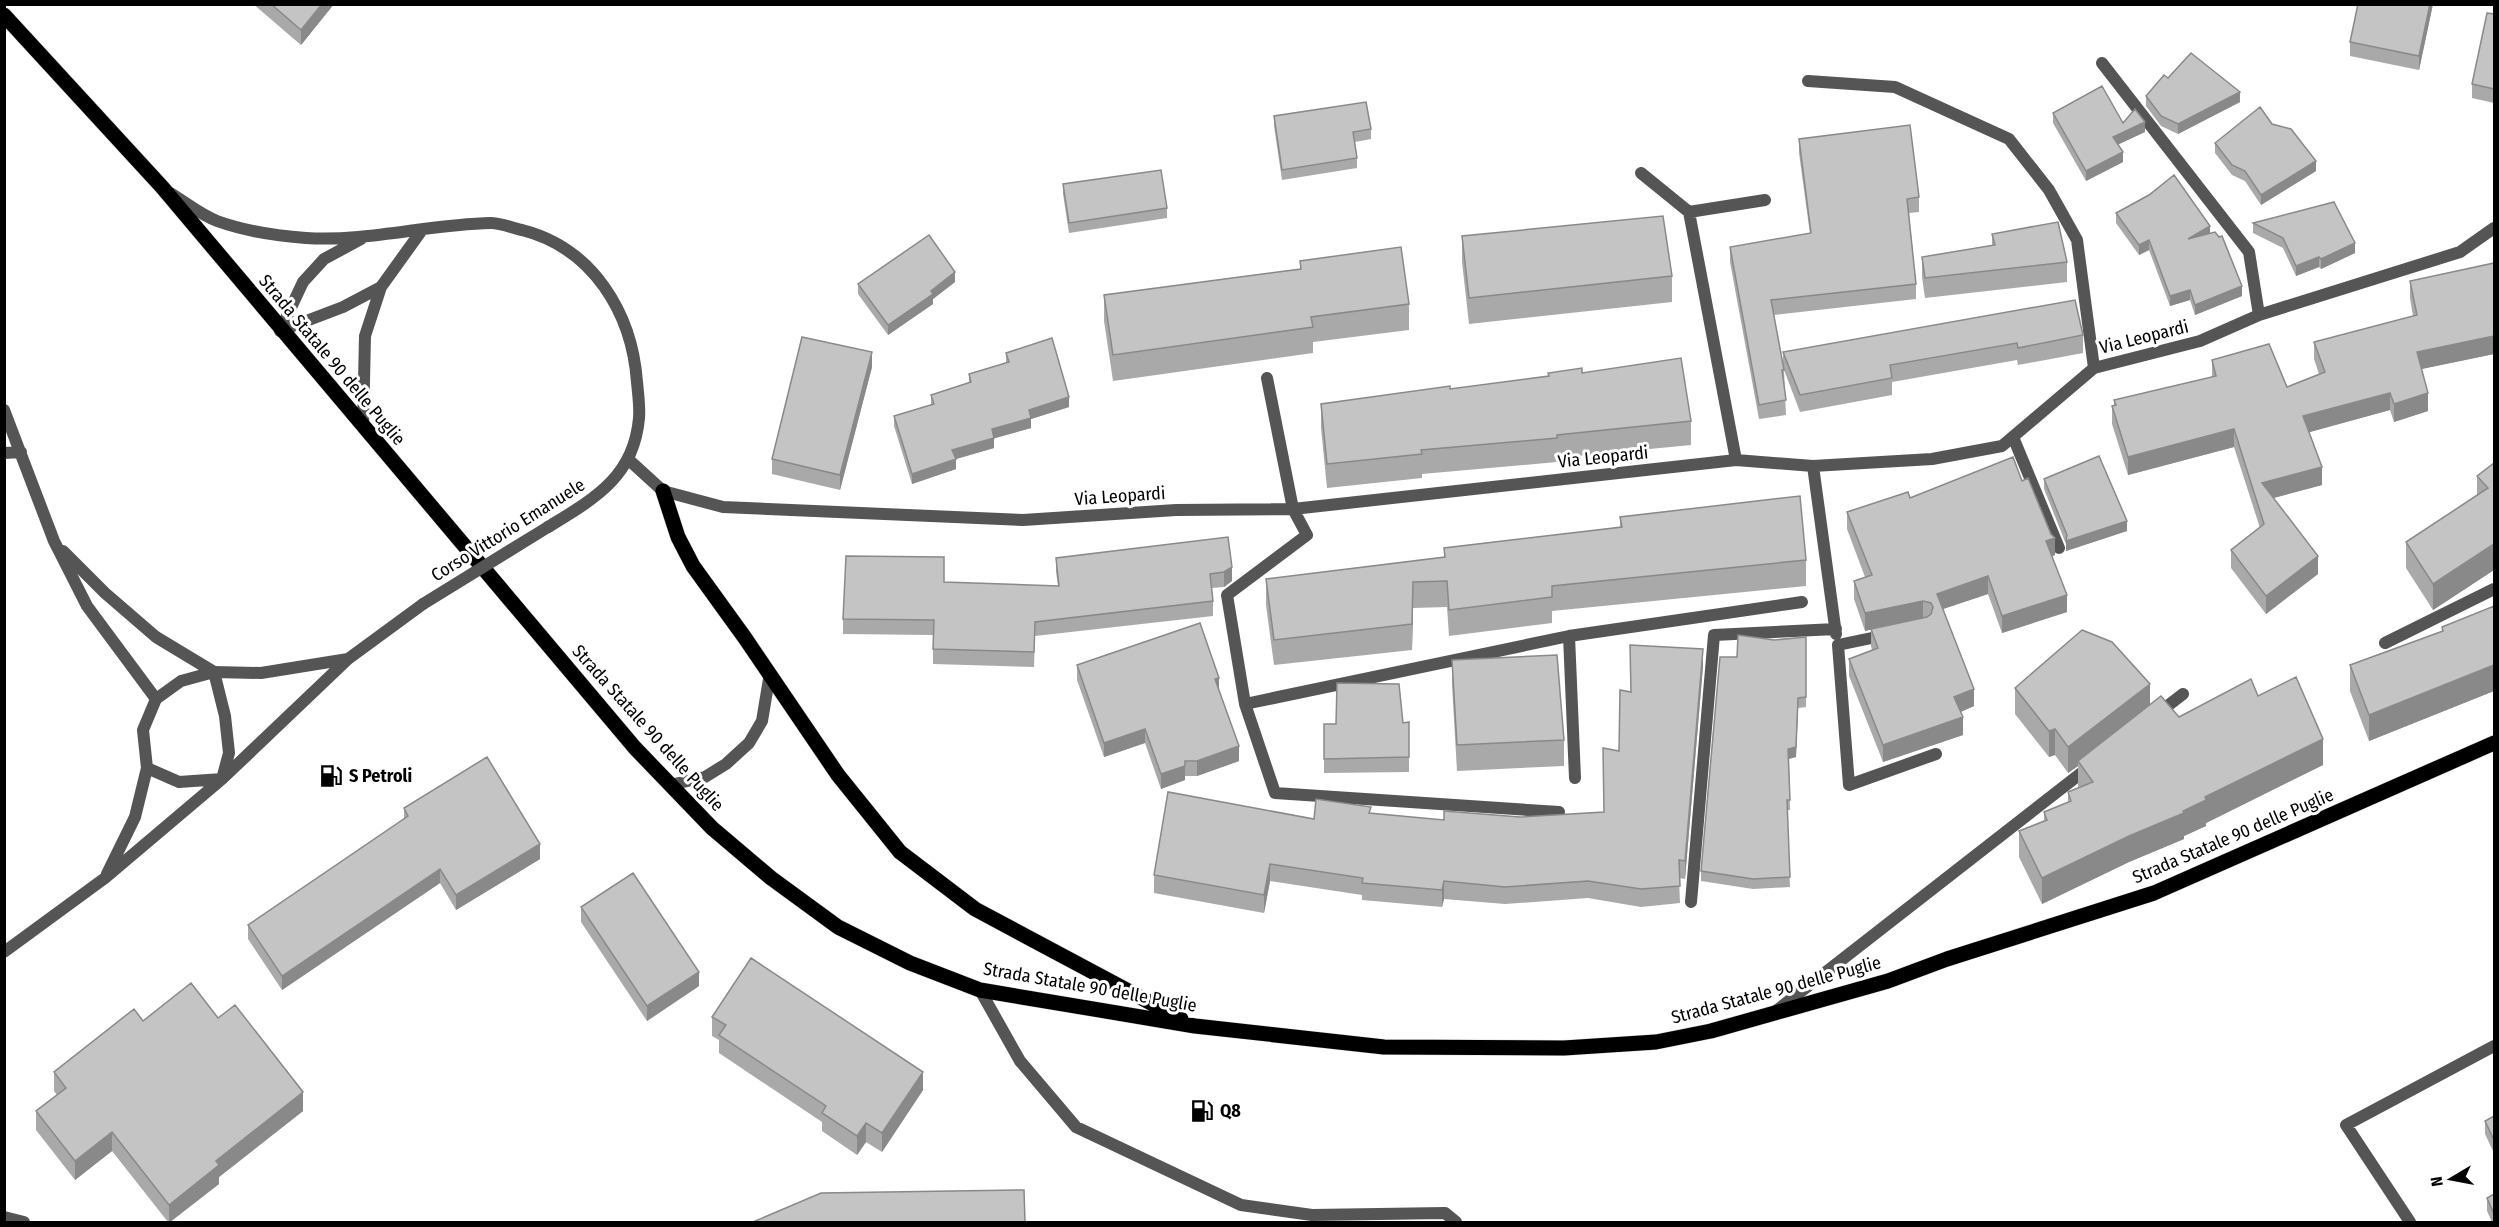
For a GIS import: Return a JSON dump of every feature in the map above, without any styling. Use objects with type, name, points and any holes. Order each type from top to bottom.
[{"type":"main road","name":"Strada Statale 90 delle Puglie","points":[[4,15],[162,187],[280,331],[627,739],[712,828],[771,878],[838,927],[910,963],[980,990],[1195,1026],[1384,1047],[1564,1048],[1656,1042],[1711,1031],[1888,981],[1947,959],[2154,893],[2494,743]]},
{"type":"main road","points":[[663,491],[678,537],[693,566],[770,673],[838,774],[900,852],[975,909],[1195,1026]]},
{"type":"street","points":[[2102,63],[2249,252],[2259,315]]},
{"type":"street","points":[[1808,81],[1895,87],[2009,139],[2049,190],[2077,240],[2094,368]]},
{"type":"street","points":[[1641,173],[1689,212],[1736,460]]},
{"type":"street","name":"Corso Vittorio Emanuele","points":[[4,952],[105,878],[222,779],[348,659],[423,604],[598,497],[629,460],[639,418],[635,358],[623,318],[592,269],[565,248],[534,233],[494,223],[365,237],[309,238],[266,233],[216,220],[162,187]]},
{"type":"street","points":[[1689,212],[1765,200]]},
{"type":"street","name":"Via Leopardi","points":[[663,491],[723,507],[1023,520],[1176,510],[1293,509],[1736,460],[1813,466],[1932,459],[2002,447],[2094,368],[2200,341],[2259,315],[2460,252],[2494,228]]},
{"type":"street","points":[[363,427],[365,336],[381,287],[422,231]]},
{"type":"street","name":"Corso Vittorio Emanuele","points":[[280,331],[303,282],[324,259],[365,237]]},
{"type":"street","points":[[280,331],[342,307],[381,287]]},
{"type":"street","points":[[1267,378],[1293,509],[1307,535],[1227,595],[1245,704],[1275,793],[1559,812]]},
{"type":"street","points":[[4,410],[54,541],[87,606],[156,699]]},
{"type":"street","points":[[2013,437],[2059,548]]},
{"type":"street","points":[[4,453],[21,452]]},
{"type":"street","points":[[629,460],[663,491]]},
{"type":"street","points":[[1813,466],[1838,645],[1849,784],[1936,754]]},
{"type":"street","points":[[54,541],[105,593],[156,636],[214,672],[225,716],[229,753],[222,779],[179,782],[147,768]]},
{"type":"street","points":[[2385,643],[2494,589]]},
{"type":"street","points":[[1245,704],[1569,636],[1802,602]]},
{"type":"street","points":[[1691,902],[1714,635],[1836,629]]},
{"type":"street","points":[[1838,645],[1904,631]]},
{"type":"street","points":[[1569,636],[1575,778]]},
{"type":"street","name":"Corso Vittorio Emanuele","points":[[105,878],[135,817],[147,768],[143,730],[156,699],[181,681],[214,672],[261,673],[348,659]]},
{"type":"street","points":[[670,785],[705,777],[726,764],[749,743],[762,721],[770,673]]},
{"type":"street","points":[[2145,723],[2183,694]]},
{"type":"street","points":[[1773,1014],[2099,759]]},
{"type":"street","points":[[980,990],[1020,1061],[1076,1127],[1241,1206],[1312,1215],[1445,1213],[1456,1222]]},
{"type":"street","points":[[2410,1222],[2346,1125],[2494,1046]]},
{"type":"street","points":[[4,1217],[24,1222]]},
{"type":"building","points":[[271,4],[322,4],[301,30]]},
{"type":"building","points":[[2358,4],[2430,4],[2419,56],[2350,42]]},
{"type":"building","points":[[2487,13],[2494,14],[2494,89],[2472,84]]},
{"type":"building","points":[[2191,53],[2240,92],[2178,124],[2161,116],[2146,96],[2164,75],[2168,78]]},
{"type":"building","points":[[2102,86],[2123,123],[2135,109],[2145,122],[2113,137],[2123,152],[2086,171],[2053,113]]},
{"type":"building","points":[[1366,102],[1371,129],[1353,132],[1357,158],[1282,170],[1274,116]]},
{"type":"building","points":[[2260,107],[2272,124],[2291,129],[2316,161],[2261,195],[2245,171],[2232,165],[2215,143]]},
{"type":"building","points":[[1910,125],[1919,197],[1907,199],[1916,284],[1771,300],[1784,370],[1782,370],[1786,400],[1759,405],[1730,247],[1811,233],[1799,139]]},
{"type":"building","points":[[1161,170],[1167,208],[1069,223],[1063,184]]},
{"type":"building","points":[[2174,175],[2210,226],[2188,239],[2215,232],[2219,237],[2222,236],[2242,286],[2195,305],[2190,290],[2170,296],[2149,240],[2139,245],[2116,213],[2149,195]]},
{"type":"building","points":[[2334,202],[2355,243],[2321,259],[2319,257],[2296,266],[2283,238],[2253,223]]},
{"type":"building","points":[[1663,216],[1672,276],[1469,298],[1462,236]]},
{"type":"building","points":[[2058,222],[2067,262],[1925,278],[1922,257],[1995,245],[1992,234]]},
{"type":"building","points":[[929,235],[955,272],[931,291],[933,294],[888,325],[858,284]]},
{"type":"building","points":[[1401,247],[1409,304],[1311,317],[1313,327],[1113,355],[1104,295],[1301,269],[1300,261]]},
{"type":"building","points":[[2494,263],[2494,336],[2417,352],[2428,393],[2394,404],[2390,393],[2303,416],[2322,467],[2262,483],[2318,556],[2266,596],[2231,550],[2264,524],[2234,429],[2128,457],[2112,406],[2116,405],[2114,400],[2216,376],[2212,360],[2269,344],[2287,387],[2325,372],[2314,342],[2417,315],[2410,281]]},
{"type":"building","points":[[2075,300],[2083,335],[2018,348],[2017,343],[1890,365],[1892,378],[1800,395],[1783,352]]},
{"type":"building","points":[[802,337],[872,352],[840,475],[772,459]]},
{"type":"building","points":[[1052,338],[1069,397],[1029,410],[1031,418],[992,429],[994,438],[952,450],[956,459],[912,474],[894,416],[934,404],[931,395],[971,382],[969,374],[1009,362],[1006,353]]},
{"type":"building","points":[[1681,358],[1691,421],[1557,435],[1557,438],[1421,450],[1422,454],[1327,464],[1321,404],[1450,386],[1450,389],[1549,376],[1548,373],[1582,368],[1582,373]]},
{"type":"building","points":[[2099,456],[2127,521],[2066,541],[2067,535],[2044,479]]},
{"type":"building","points":[[2013,457],[2022,481],[2028,478],[2051,534],[2055,538],[2046,541],[2067,595],[2002,616],[1988,576],[1937,594],[1974,689],[1954,697],[1963,717],[1883,745],[1849,659],[1878,648],[1871,629],[1927,617],[1931,614],[1933,607],[1931,603],[1923,601],[1865,613],[1854,581],[1872,575],[1847,512],[1908,492],[1910,498]]},
{"type":"building","points":[[2494,463],[2494,544],[2433,584],[2406,542],[2488,488],[2477,476]]},
{"type":"building","points":[[1800,496],[1806,560],[1552,586],[1552,597],[1449,610],[1447,581],[1413,582],[1412,624],[1274,640],[1266,579],[1445,557],[1444,548],[1622,527],[1620,517]]},
{"type":"building","points":[[1228,537],[1232,567],[1224,572],[1210,574],[1213,601],[1035,622],[1034,652],[933,649],[934,620],[843,619],[846,556],[944,557],[944,582],[1059,586],[1056,558]]},
{"type":"building","points":[[2494,606],[2494,665],[2369,715],[2350,665],[2443,631],[2442,627]]},
{"type":"building","points":[[1200,623],[1219,678],[1215,679],[1239,746],[1197,761],[1185,761],[1185,766],[1161,774],[1145,729],[1104,743],[1077,665]]},
{"type":"building","points":[[2082,630],[2112,642],[2150,684],[2068,747],[2055,729],[2049,731],[2015,688]]},
{"type":"building","points":[[1738,635],[1774,640],[1806,637],[1806,697],[1798,698],[1796,747],[1788,749],[1790,877],[1753,879],[1701,871],[1720,657],[1737,657]]},
{"type":"building","points":[[1630,645],[1703,649],[1685,861],[1679,860],[1680,886],[1641,889],[1588,881],[1505,887],[1444,881],[1442,890],[1362,883],[1363,878],[1270,864],[1264,895],[1154,875],[1168,792],[1314,819],[1316,799],[1371,807],[1369,813],[1444,820],[1444,811],[1520,817],[1604,812],[1603,748],[1619,751],[1620,690],[1631,692]]},
{"type":"building","points":[[1557,655],[1564,740],[1457,745],[1452,660]]},
{"type":"building","points":[[2296,677],[2323,739],[2205,797],[2206,800],[2183,811],[2184,813],[2129,836],[2042,878],[2019,831],[2047,820],[2044,812],[2071,801],[2068,792],[2093,782],[2078,761],[2161,696],[2179,717],[2251,679],[2258,696]]},
{"type":"building","points":[[1337,683],[1399,684],[1403,723],[1409,722],[1409,757],[1324,759],[1324,724],[1336,724]]},
{"type":"building","points":[[487,757],[540,844],[456,895],[440,869],[282,976],[248,925],[408,816],[404,808]]},
{"type":"building","points":[[633,873],[699,972],[647,1006],[581,907]]},
{"type":"building","points":[[751,958],[923,1072],[882,1133],[866,1123],[857,1136],[822,1113],[826,1106],[719,1035],[726,1025],[712,1017]]},
{"type":"building","points":[[191,983],[218,1018],[235,1005],[303,1092],[216,1161],[219,1165],[169,1205],[112,1132],[75,1161],[36,1111],[66,1088],[54,1072],[134,1009],[143,1021]]},
{"type":"building","points":[[2494,1116],[2494,1140],[2485,1121]]},
{"type":"building","points":[[1024,1190],[1025,1222],[753,1222],[821,1193]]},
{"type":"building","points":[[2494,1194],[2494,1214],[2487,1198]]},
{"type":"place","name":"S Petroli","points":[[331,776]]},
{"type":"place","name":"Q8","points":[[1202,1111]]}]
